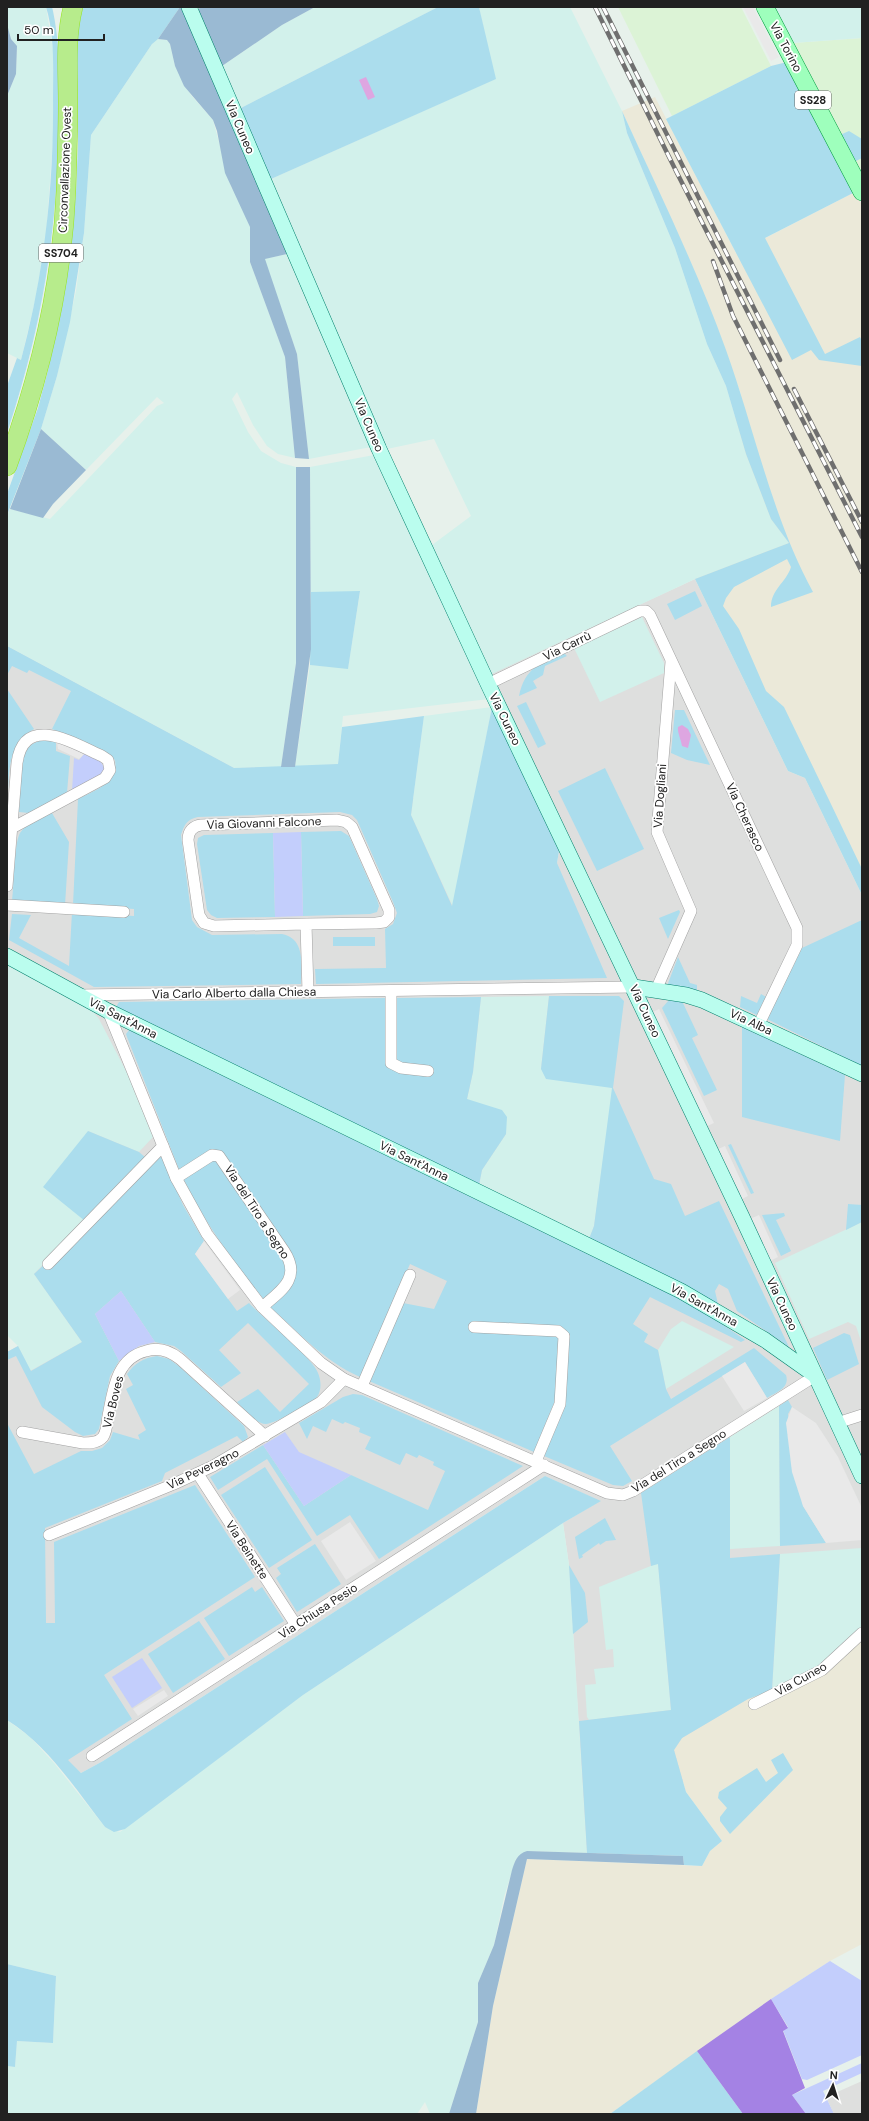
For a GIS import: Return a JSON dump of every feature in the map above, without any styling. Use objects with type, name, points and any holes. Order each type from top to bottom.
[{"type":"highway","name":"SS704","points":[[61,7],[67,34]]},
{"type":"highway","name":"SS704","points":[[67,34],[73,7]]},
{"type":"highway","name":"Circonvallazione Ovest","points":[[7,466],[34,387],[59,270],[66,192],[68,104],[67,34]]},
{"type":"main road","name":"Via Cuneo","points":[[189,7],[379,449],[488,684],[634,987],[862,1476]]},
{"type":"main road","name":"Via Torino","points":[[765,7],[862,192]]},
{"type":"main road","name":"Via Sant'Anna","points":[[7,956],[108,1011],[681,1292],[765,1340],[815,1376]]},
{"type":"main road","name":"Via Alba","points":[[634,987],[695,997],[862,1074]]},
{"type":"street","name":"Via Carrù","points":[[488,684],[640,611],[646,611]]},
{"type":"street","name":"Via Cherasco","points":[[646,611],[650,615],[797,928],[797,945],[758,1026]]},
{"type":"street","name":"Via Dogliani","points":[[656,990],[691,911],[657,832],[671,661]]},
{"type":"street","points":[[7,886],[18,758],[21,747],[31,738],[45,734],[52,735],[102,756],[108,760],[110,770],[105,778],[12,828]]},
{"type":"street","name":"Via Giovanni Falcone","points":[[337,820],[349,824],[389,910],[389,917],[384,922],[376,923],[306,924],[214,926],[204,923],[199,915],[188,840],[190,831],[195,826],[201,825],[337,820]]},
{"type":"street","points":[[7,905],[124,912]]},
{"type":"street","points":[[306,924],[308,992]]},
{"type":"street","name":"Via Carlo Alberto dalla Chiesa","points":[[77,995],[634,987]]},
{"type":"street","points":[[391,991],[391,1063],[401,1068],[428,1071]]},
{"type":"street","name":"Via del Tiro a Segno","points":[[108,1011],[176,1178],[207,1234],[262,1307],[321,1363],[344,1379],[607,1492],[618,1495],[628,1493],[815,1376]]},
{"type":"street","points":[[48,1264],[163,1146]]},
{"type":"street","name":"Via del Tiro a Segno","points":[[176,1178],[212,1155],[219,1156],[284,1250],[290,1264],[287,1285],[262,1307]]},
{"type":"street","points":[[362,1386],[410,1275]]},
{"type":"street","points":[[474,1327],[558,1331],[564,1336],[560,1404],[540,1463]]},
{"type":"street","name":"Via Boves","points":[[22,1432],[83,1443],[100,1440],[106,1431],[115,1383],[120,1371],[138,1354],[151,1350],[158,1350],[169,1352],[180,1359],[265,1436]]},
{"type":"street","name":"Via Peveragno","points":[[49,1535],[198,1474],[321,1402],[344,1379]]},
{"type":"street","points":[[837,1423],[862,1415]]},
{"type":"street","name":"Via Chiusa Pesio","points":[[92,1756],[296,1625],[540,1463]]},
{"type":"street","name":"Via Beinette","points":[[198,1474],[296,1625]]},
{"type":"street","name":"Via Cuneo","points":[[754,1704],[822,1670],[862,1633]]},
{"type":"shaded area","points":[[7,7],[46,7],[53,50],[53,140],[46,236],[36,297],[21,360],[7,353],[7,96],[16,74],[17,47],[11,39],[7,24]]},
{"type":"shaded area","points":[[46,7],[52,7],[53,11],[56,26],[59,71],[59,132],[54,210],[45,284],[38,321],[19,395],[7,433],[7,386],[17,358],[21,360],[29,328],[36,295],[46,230],[52,164],[53,64],[51,29]]},
{"type":"shaded area","points":[[79,7],[180,7],[158,39],[152,44],[91,135],[84,233],[70,322],[57,376],[41,429],[7,515],[7,494],[38,408],[48,370],[67,275],[76,193],[78,144],[77,40]]},
{"type":"shaded area","points":[[180,7],[182,7],[287,254],[265,259],[297,354],[309,459],[295,458],[285,357],[250,262],[250,227],[225,173],[217,131],[213,120],[184,86],[175,66],[170,44],[167,40],[158,39]]},
{"type":"shaded area","points":[[200,7],[315,7],[282,25],[222,66],[198,11]]},
{"type":"shaded area","points":[[315,7],[438,7],[239,109],[222,66],[282,25]]},
{"type":"shaded area","points":[[438,7],[479,7],[496,79],[271,179],[239,109]]},
{"type":"shaded area","points":[[479,7],[570,7],[622,111],[627,133],[675,248],[707,344],[726,386],[746,454],[771,519],[789,543],[695,579],[492,674],[432,545],[471,516],[434,439],[387,449],[271,179],[495,79]]},
{"type":"shaded area","points":[[618,7],[741,7],[771,66],[672,116]]},
{"type":"shaded area","points":[[743,7],[753,7],[779,57],[771,61]]},
{"type":"shaded area","points":[[774,7],[862,7],[862,38],[793,43]]},
{"type":"shaded area","points":[[7,24],[11,39],[17,46],[16,74],[7,96]]},
{"type":"shaded area","points":[[862,38],[862,177],[793,43]]},
{"type":"shaded area","points":[[158,39],[167,40],[170,44],[175,66],[191,95],[213,120],[231,187],[239,200],[250,227],[250,262],[285,357],[295,458],[278,454],[267,446],[253,425],[237,392],[232,399],[248,432],[261,451],[281,463],[296,467],[296,663],[281,767],[234,768],[7,646],[7,515],[10,509],[50,519],[157,406],[164,403],[157,397],[86,470],[41,429],[57,376],[76,291],[84,233],[91,135],[154,41]]},
{"type":"shaded area","points":[[787,62],[855,192],[765,238],[825,354],[860,337],[862,341],[862,366],[819,360],[811,350],[792,360],[666,119],[771,66]]},
{"type":"shaded area","points":[[366,77],[375,97],[368,100],[359,80]]},
{"type":"shaded area","points":[[655,97],[736,253],[855,192],[862,205],[862,895],[805,778],[788,771],[695,579],[741,394],[692,265],[622,111]]},
{"type":"shaded area","points":[[622,111],[677,230],[715,320],[775,504],[786,534],[813,592],[771,607],[773,595],[789,573],[791,567],[787,559],[734,587],[726,598],[723,606],[739,629],[766,691],[784,707],[830,802],[862,869],[862,895],[805,778],[788,771],[695,579],[789,543],[771,519],[746,454],[726,386],[707,344],[675,248],[627,133]]},
{"type":"shaded area","points":[[849,131],[862,139],[862,158],[854,162],[840,135]]},
{"type":"shaded area","points":[[287,254],[371,447],[309,459],[297,354],[264,259]]},
{"type":"shaded area","points":[[41,429],[86,470],[53,504],[43,518],[10,509]]},
{"type":"shaded area","points":[[374,455],[489,699],[343,716],[338,764],[295,767],[310,665],[348,668],[360,592],[311,592],[310,467]]},
{"type":"shaded area","points":[[296,467],[310,467],[311,649],[295,767],[281,767],[296,663]]},
{"type":"shaded area","points":[[695,579],[788,771],[805,778],[862,895],[862,1627],[825,1663],[587,1861],[569,1565],[563,1523],[600,1501],[545,1476],[103,1761],[81,1773],[7,1709],[7,1352],[18,1346],[43,1187],[88,1131],[7,964],[7,646],[234,768],[338,764],[557,863],[559,851],[479,679]]},
{"type":"shaded area","points":[[360,591],[348,669],[310,665],[311,592]]},
{"type":"shaded area","points":[[695,591],[702,606],[675,620],[667,604]]},
{"type":"shaded area","points":[[642,617],[664,663],[664,673],[600,702],[574,648]]},
{"type":"shaded area","points":[[7,646],[234,768],[338,764],[342,727],[424,716],[411,815],[452,906],[492,707],[559,851],[557,863],[607,978],[316,984],[315,969],[386,968],[385,929],[393,924],[397,913],[357,820],[352,815],[340,812],[198,817],[191,819],[186,823],[181,835],[192,920],[197,927],[212,935],[282,934],[290,937],[299,947],[301,961],[301,984],[94,987],[9,940],[12,914],[31,915],[19,938],[69,966],[72,912],[134,916],[134,909],[73,905],[78,799],[98,789],[110,780],[115,768],[115,760],[105,752],[52,729],[71,691],[29,670],[27,673],[12,666],[7,675]]},
{"type":"shaded area","points":[[563,652],[567,656],[545,666],[543,675],[533,681],[537,688],[519,696],[525,679],[534,668]]},
{"type":"shaded area","points":[[7,689],[34,729],[18,744],[14,753],[9,772],[7,805]]},
{"type":"shaded area","points":[[526,702],[546,744],[538,748],[517,706]]},
{"type":"shaded area","points":[[492,707],[453,907],[411,815],[424,716]]},
{"type":"shaded area","points":[[675,710],[684,710],[710,765],[687,760],[671,753]]},
{"type":"shaded area","points":[[682,725],[688,729],[691,735],[688,748],[682,746],[678,727]]},
{"type":"shaded area","points":[[43,740],[56,742],[56,751],[70,756],[67,793],[29,813],[19,812],[22,768],[26,752],[32,744]]},
{"type":"shaded area","points":[[57,742],[84,754],[79,759],[58,749]]},
{"type":"shaded area","points":[[84,754],[99,760],[105,768],[102,774],[72,791],[74,758],[79,760]]},
{"type":"shaded area","points":[[605,768],[644,849],[597,871],[558,791]]},
{"type":"shaded area","points":[[52,813],[69,842],[65,905],[12,901],[16,846],[20,833],[26,826]]},
{"type":"shaded area","points":[[341,831],[349,836],[377,899],[379,906],[377,912],[370,914],[303,916],[301,832]]},
{"type":"shaded area","points":[[301,832],[303,916],[275,917],[273,833]]},
{"type":"shaded area","points":[[273,833],[275,917],[217,918],[211,915],[207,910],[197,844],[198,838],[204,835]]},
{"type":"shaded area","points":[[679,910],[680,912],[668,939],[659,918]]},
{"type":"shaded area","points":[[862,920],[862,1066],[767,1019],[802,948]]},
{"type":"shaded area","points":[[333,937],[375,937],[375,946],[333,946]]},
{"type":"shaded area","points":[[678,957],[690,983],[697,985],[697,991],[667,986]]},
{"type":"shaded area","points":[[7,964],[92,1010],[99,1019],[127,1073],[153,1137],[139,1152],[88,1131],[85,1221],[34,1274],[82,1342],[30,1371],[18,1346],[7,1335]]},
{"type":"shaded area","points":[[761,994],[766,997],[757,1015],[740,1007],[741,996],[757,1003]]},
{"type":"shaded area","points":[[549,996],[541,1069],[613,1088],[594,1226],[589,1239],[479,1185],[482,1170],[506,1134],[467,1099],[473,1072],[481,997]]},
{"type":"shaded area","points":[[549,996],[619,996],[624,1001],[613,1088],[654,1179],[671,1184],[685,1216],[719,1201],[789,1347],[737,1311],[728,1289],[719,1284],[715,1291],[718,1304],[589,1239],[594,1226],[612,1088],[546,1079],[541,1069]]},
{"type":"shaded area","points":[[481,997],[473,1072],[467,1099],[502,1110],[507,1117],[506,1134],[482,1170],[479,1185],[116,1007],[119,1002],[387,998],[386,1059],[401,1064],[396,1061],[395,998]]},
{"type":"shaded area","points":[[669,1000],[682,1001],[698,1035],[692,1038],[717,1090],[704,1096],[662,1008]]},
{"type":"shaded area","points":[[659,1009],[714,1123],[705,1127],[651,1013]]},
{"type":"shaded area","points":[[742,1027],[845,1075],[840,1141],[742,1117]]},
{"type":"shaded area","points":[[129,1030],[672,1295],[709,1315],[745,1340],[741,1342],[650,1297],[633,1324],[648,1334],[644,1342],[658,1350],[666,1389],[671,1399],[754,1348],[786,1375],[786,1383],[782,1389],[767,1398],[745,1362],[610,1446],[632,1481],[623,1486],[613,1485],[544,1456],[565,1407],[569,1338],[552,1335],[558,1337],[556,1398],[534,1452],[369,1381],[403,1303],[434,1309],[447,1281],[410,1264],[360,1377],[335,1363],[323,1354],[269,1306],[293,1269],[222,1152],[180,1172],[127,1037],[126,1034]]},
{"type":"shaded area","points":[[88,1131],[139,1152],[146,1158],[85,1221],[43,1187]]},
{"type":"shaded area","points":[[731,1144],[754,1193],[751,1194],[728,1145]]},
{"type":"shaded area","points":[[725,1146],[748,1196],[740,1200],[716,1150]]},
{"type":"shaded area","points":[[161,1155],[183,1205],[204,1241],[195,1254],[237,1311],[249,1303],[307,1358],[318,1373],[320,1391],[314,1400],[284,1417],[266,1424],[258,1422],[237,1402],[258,1389],[280,1412],[309,1384],[248,1323],[219,1350],[241,1373],[221,1387],[174,1346],[155,1342],[121,1291],[95,1314],[119,1361],[110,1376],[99,1429],[95,1434],[83,1436],[75,1432],[42,1407],[16,1356],[7,1360],[7,1352],[18,1346],[31,1371],[82,1342],[34,1274]]},
{"type":"shaded area","points":[[215,1158],[286,1261],[284,1281],[265,1301],[231,1257],[200,1211],[183,1178]]},
{"type":"shaded area","points":[[848,1204],[862,1205],[862,1222],[846,1230]]},
{"type":"shaded area","points":[[784,1213],[785,1216],[776,1220],[791,1251],[781,1256],[762,1215]]},
{"type":"shaded area","points":[[759,1215],[778,1257],[770,1261],[750,1219]]},
{"type":"shaded area","points":[[862,1222],[862,1344],[856,1326],[848,1322],[809,1339],[775,1263]]},
{"type":"shaded area","points":[[204,1241],[240,1290],[228,1299],[195,1254]]},
{"type":"shaded area","points":[[121,1291],[155,1342],[139,1346],[119,1361],[95,1314]]},
{"type":"shaded area","points":[[682,1321],[734,1347],[666,1389],[658,1350],[671,1329]]},
{"type":"shaded area","points":[[844,1333],[850,1335],[859,1364],[827,1380],[813,1348]]},
{"type":"shaded area","points":[[157,1356],[169,1359],[180,1367],[244,1426],[248,1437],[243,1442],[237,1436],[165,1473],[162,1481],[45,1528],[46,1623],[55,1623],[54,1542],[195,1485],[255,1577],[104,1675],[132,1719],[68,1760],[81,1773],[103,1761],[545,1476],[601,1501],[563,1523],[303,1695],[125,1829],[114,1832],[105,1827],[72,1783],[36,1742],[7,1720],[7,1423],[34,1474],[81,1451],[92,1451],[102,1448],[110,1440],[113,1432],[140,1440],[138,1435],[146,1430],[126,1389],[133,1385],[127,1374],[140,1362]]},
{"type":"shaded area","points":[[745,1362],[767,1398],[744,1411],[722,1376]]},
{"type":"shaded area","points":[[353,1394],[362,1395],[523,1466],[379,1559],[350,1515],[317,1536],[267,1459],[218,1490],[210,1477],[263,1445],[304,1506],[351,1475],[428,1510],[445,1471],[433,1465],[434,1462],[419,1455],[417,1458],[406,1453],[400,1465],[365,1449],[371,1437],[359,1432],[360,1428],[345,1422],[343,1424],[332,1419],[326,1432],[313,1426],[307,1439],[299,1423],[343,1397]]},
{"type":"shaded area","points":[[788,1400],[792,1407],[788,1414],[803,1506],[826,1543],[780,1546],[779,1406]]},
{"type":"shaded area","points":[[779,1406],[780,1546],[730,1549],[730,1437]]},
{"type":"shaded area","points":[[792,1407],[816,1423],[838,1457],[862,1508],[862,1540],[826,1543],[803,1506],[792,1472],[786,1423]]},
{"type":"shaded area","points":[[285,1432],[299,1452],[351,1475],[304,1506],[263,1445]]},
{"type":"shaded area","points":[[730,1437],[730,1558],[780,1554],[772,1690],[748,1699],[682,1738],[674,1750],[686,1792],[722,1841],[710,1851],[702,1866],[684,1865],[683,1856],[587,1853],[579,1721],[671,1710],[658,1564],[651,1566],[641,1493]]},
{"type":"shaded area","points":[[265,1467],[312,1540],[269,1568],[221,1495]]},
{"type":"shaded area","points":[[605,1518],[616,1540],[606,1541],[600,1545],[599,1543],[582,1555],[583,1557],[579,1559],[575,1537]]},
{"type":"shaded area","points":[[350,1522],[376,1561],[346,1580],[321,1541]]},
{"type":"shaded area","points":[[563,1523],[569,1565],[587,1853],[527,1851],[516,1859],[504,1897],[494,1945],[478,1983],[478,2022],[449,2114],[430,2114],[425,2102],[417,2114],[7,2114],[7,2066],[15,2067],[17,2041],[53,2043],[56,1976],[7,1964],[7,1720],[30,1737],[54,1763],[105,1827],[120,1832],[303,1695]]},
{"type":"shaded area","points":[[315,1544],[341,1584],[297,1612],[276,1578],[281,1574],[277,1568]]},
{"type":"shaded area","points":[[862,1548],[862,1627],[825,1663],[772,1690],[780,1554]]},
{"type":"shaded area","points":[[658,1563],[671,1710],[589,1720],[587,1717],[585,1685],[596,1684],[594,1669],[614,1667],[613,1649],[606,1650],[599,1587]]},
{"type":"shaded area","points":[[569,1565],[585,1593],[588,1622],[573,1634]]},
{"type":"shaded area","points":[[252,1587],[255,1592],[262,1587],[284,1621],[229,1656],[204,1618]]},
{"type":"shaded area","points":[[199,1621],[225,1659],[173,1693],[148,1654]]},
{"type":"shaded area","points":[[862,1627],[862,1944],[830,1961],[771,1999],[610,2114],[476,2114],[493,2006],[527,1859],[702,1866],[710,1851],[722,1841],[686,1792],[674,1750],[682,1738],[748,1699],[772,1690],[825,1663]]},
{"type":"shaded area","points":[[142,1658],[162,1688],[132,1708],[112,1677]]},
{"type":"shaded area","points":[[164,1690],[168,1696],[138,1716],[133,1709]]},
{"type":"shaded area","points":[[783,1753],[793,1770],[730,1834],[720,1821],[720,1817],[727,1808],[718,1798],[719,1792],[757,1768],[766,1782],[778,1773],[771,1760]]},
{"type":"shaded area","points":[[527,1851],[683,1856],[684,1865],[527,1859],[493,2006],[476,2114],[449,2114],[478,2022],[478,1983],[494,1945],[514,1864],[519,1856]]},
{"type":"shaded area","points":[[830,1961],[862,1981],[862,2055],[807,2080],[802,2079],[783,2030],[788,2027],[771,1999]]},
{"type":"shaded area","points":[[7,1964],[56,1976],[53,2043],[17,2041],[15,2067],[7,2066]]},
{"type":"shaded area","points":[[771,1999],[788,2028],[783,2031],[805,2088],[792,2095],[806,2114],[743,2114],[697,2051]]},
{"type":"shaded area","points":[[697,2051],[743,2114],[610,2114]]},
{"type":"shaded area","points":[[862,2063],[862,2073],[823,2091],[834,2114],[806,2114],[792,2095]]},
{"type":"shaded area","points":[[862,2081],[862,2114],[834,2114],[826,2097]]},
{"type":"railway","points":[[595,7],[677,173],[862,537]]},
{"type":"railway","points":[[603,7],[780,360]]},
{"type":"railway","points":[[713,261],[733,316],[862,572]]},
{"type":"railway","points":[[794,389],[862,522]]}]
